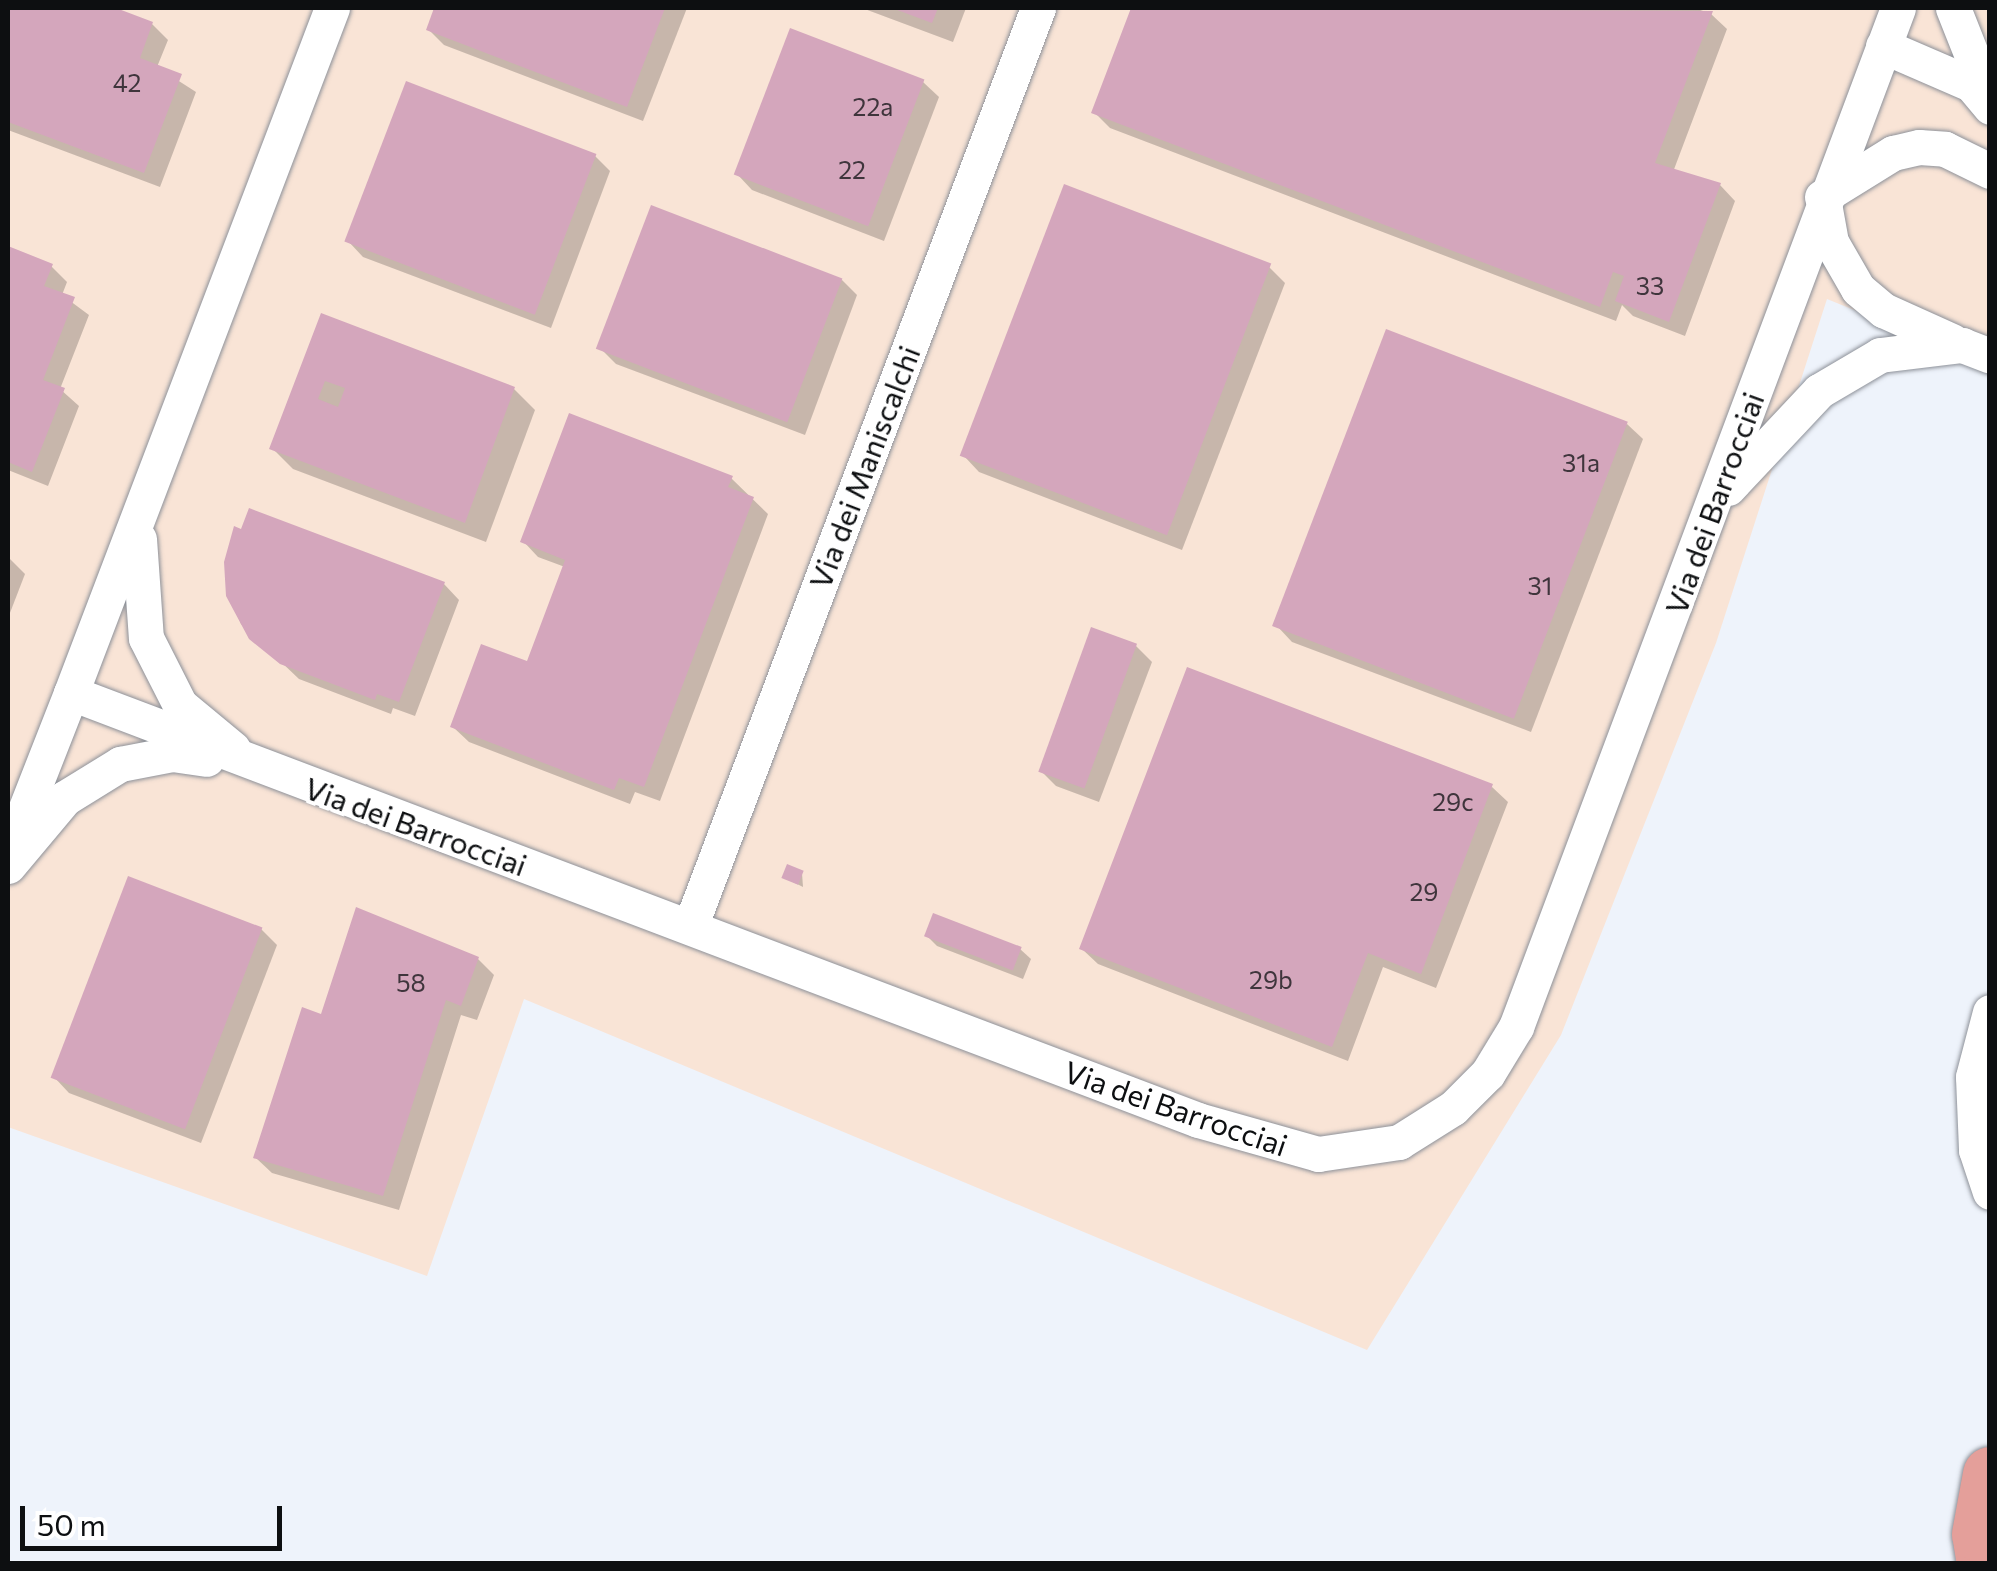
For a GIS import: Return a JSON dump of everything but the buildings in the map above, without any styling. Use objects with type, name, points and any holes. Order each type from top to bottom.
[{"type":"main road","points":[[1984,1564],[1979,1534],[1990,1474]]},
{"type":"street","name":"Via dei Barrocciai","points":[[332,8],[71,693],[252,766],[1260,1142],[1318,1154],[1399,1142],[1453,1108],[1488,1073],[1516,1027],[1718,500],[1822,197],[1898,8]]},
{"type":"street","name":"Via dei Maniscalchi","points":[[690,927],[1038,8]]},
{"type":"street","points":[[1953,8],[1990,103]]},
{"type":"street","points":[[1882,46],[1971,84],[1990,103]]},
{"type":"street","points":[[1976,350],[1908,324],[1858,289],[1831,242],[1822,197],[1893,153],[1919,146],[1945,149],[1990,171]]},
{"type":"street","points":[[1718,500],[1819,390],[1847,372],[1920,345],[1976,350]]},
{"type":"street","name":"Via dei Barrocciai","points":[[140,512],[146,638],[180,704],[252,766]]},
{"type":"street","points":[[8,856],[71,693]]},
{"type":"street","name":"Via dei Barrocciai","points":[[8,866],[65,798],[120,764],[172,754],[252,766]]},
{"type":"street","points":[[1990,1012],[1974,1077],[1976,1150],[1990,1192]]},
{"type":"shaded area","points":[[8,8],[1989,8],[1989,365],[1827,299],[1716,643],[1561,1035],[1367,1350],[524,999],[427,1276],[8,1127]]}]
